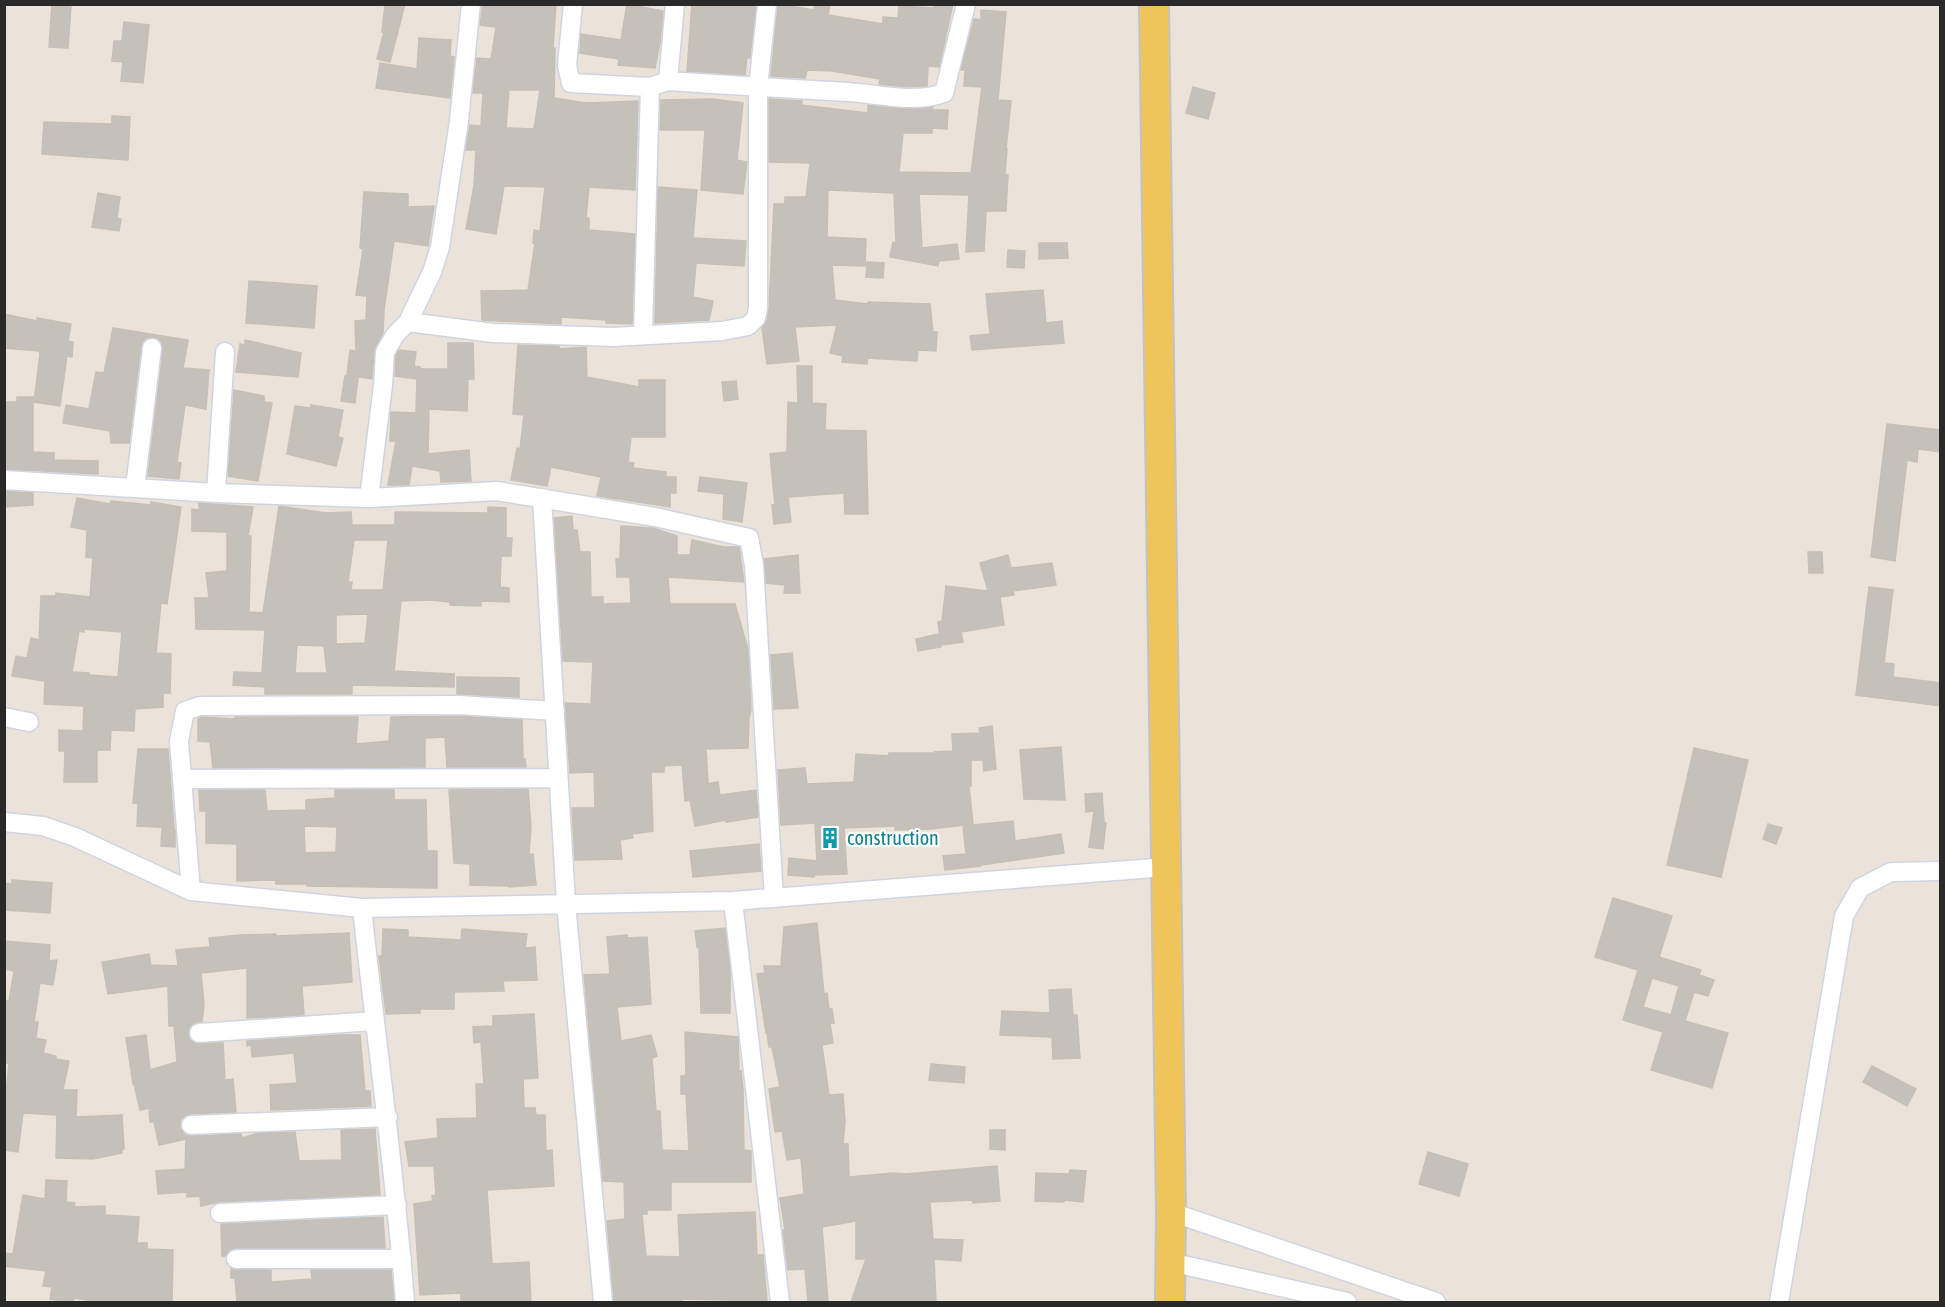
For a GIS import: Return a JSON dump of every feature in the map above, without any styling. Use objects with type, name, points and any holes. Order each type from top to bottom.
[{"type":"main road","points":[[1154,4],[1171,1212],[1170,1302]]},
{"type":"street","points":[[369,498],[385,352],[395,335],[408,322],[432,272],[440,247],[459,121],[471,4]]},
{"type":"street","points":[[573,4],[567,65],[571,83],[650,87],[668,81],[860,93],[911,99],[928,98],[944,93],[966,4]]},
{"type":"street","points":[[668,81],[675,4]]},
{"type":"street","points":[[408,322],[493,333],[614,337],[722,331],[748,326],[756,318],[758,308],[758,87],[767,4]]},
{"type":"street","points":[[644,334],[650,87]]},
{"type":"street","points":[[135,488],[152,348]]},
{"type":"street","points":[[216,493],[225,352]]},
{"type":"street","points":[[4,480],[216,493],[369,498],[498,491],[655,517],[749,538],[754,565],[774,898]]},
{"type":"street","points":[[542,498],[566,903],[603,1302]]},
{"type":"street","points":[[191,891],[178,741],[185,711],[200,706],[459,705],[555,711]]},
{"type":"street","points":[[4,717],[29,722]]},
{"type":"street","points":[[182,779],[558,778]]},
{"type":"street","points":[[4,822],[43,826],[75,837],[191,891],[362,908],[733,901],[1166,867]]},
{"type":"street","points":[[1779,1302],[1844,916],[1860,888],[1892,872],[1941,871]]},
{"type":"street","points":[[733,901],[780,1302]]},
{"type":"street","points":[[362,908],[374,1021],[388,1118],[405,1302]]},
{"type":"street","points":[[199,1033],[374,1021]]},
{"type":"street","points":[[191,1125],[388,1118]]},
{"type":"street","points":[[220,1213],[397,1205]]},
{"type":"street","points":[[1171,1212],[1436,1302]]},
{"type":"street","points":[[236,1259],[402,1258]]},
{"type":"street","points":[[1170,1262],[1347,1302]]},
{"type":"building","points":[[52,4],[71,6],[68,48],[49,47]]},
{"type":"building","points":[[385,4],[405,4],[390,62],[377,59],[384,32],[382,32]]},
{"type":"building","points":[[483,4],[556,4],[553,48],[555,48],[554,98],[586,103],[638,101],[635,190],[589,187],[586,218],[589,218],[589,230],[635,234],[632,324],[561,317],[561,324],[482,320],[481,291],[528,290],[535,243],[533,243],[534,230],[540,231],[545,187],[504,186],[496,234],[466,229],[474,186],[476,150],[466,150],[470,125],[481,126],[483,93],[473,93],[477,58],[491,59],[496,27],[480,25]],"holes":[[[509,90],[540,90],[534,129],[506,128]]]},
{"type":"building","points":[[627,4],[663,11],[655,68],[618,65],[619,59],[580,53],[581,34],[621,40]]},
{"type":"building","points":[[692,4],[756,4],[750,58],[747,57],[745,75],[687,71]]},
{"type":"building","points":[[778,4],[814,10],[815,4],[830,4],[828,15],[883,24],[883,17],[898,18],[899,6],[934,8],[935,4],[953,4],[939,67],[928,66],[927,86],[908,87],[879,84],[880,79],[832,71],[807,70],[805,78],[771,76]]},
{"type":"building","points":[[981,10],[1006,12],[998,100],[1011,101],[1006,149],[1005,174],[1008,175],[1006,211],[986,211],[984,251],[966,252],[969,195],[919,194],[922,248],[957,244],[959,259],[939,261],[938,266],[890,257],[893,242],[896,243],[894,193],[828,190],[827,237],[866,239],[865,266],[832,265],[835,300],[868,304],[868,302],[930,304],[933,332],[937,332],[936,351],[918,350],[917,361],[868,358],[867,364],[842,362],[843,356],[830,353],[837,325],[795,327],[799,361],[767,364],[762,328],[767,321],[769,308],[774,204],[785,204],[785,197],[806,197],[810,163],[769,162],[769,99],[802,101],[801,105],[868,113],[868,105],[907,109],[933,107],[932,110],[948,110],[947,129],[932,128],[932,133],[903,133],[899,172],[971,173],[982,87],[964,86],[965,70],[961,70],[974,19],[981,20]]},
{"type":"building","points":[[124,22],[149,25],[143,83],[121,81],[123,62],[112,61],[114,41],[122,41]]},
{"type":"building","points":[[419,38],[451,40],[450,56],[454,57],[450,98],[376,88],[380,63],[417,69]]},
{"type":"building","points":[[1193,87],[1215,93],[1208,119],[1186,113]]},
{"type":"building","points":[[712,99],[743,103],[737,160],[747,162],[743,194],[701,190],[705,130],[660,130],[661,100]]},
{"type":"building","points":[[112,116],[130,117],[128,160],[42,154],[44,122],[112,124]]},
{"type":"building","points":[[658,187],[697,190],[693,238],[746,241],[744,266],[696,263],[693,297],[713,301],[709,320],[655,323]]},
{"type":"building","points":[[364,192],[408,194],[408,207],[434,206],[428,246],[394,241],[383,333],[374,351],[372,379],[347,375],[350,350],[356,351],[355,321],[366,320],[367,296],[356,295],[363,249],[360,248]]},
{"type":"building","points":[[98,193],[120,197],[117,218],[121,219],[119,231],[92,227]]},
{"type":"building","points":[[1039,243],[1067,243],[1068,258],[1039,259]]},
{"type":"building","points":[[1008,250],[1025,251],[1024,268],[1007,267]]},
{"type":"building","points":[[867,262],[884,263],[883,278],[866,277]]},
{"type":"building","points":[[249,281],[317,286],[314,328],[246,323]]},
{"type":"building","points":[[1043,290],[1046,323],[1062,321],[1064,343],[972,350],[970,336],[990,334],[986,294]]},
{"type":"building","points":[[4,314],[37,321],[37,318],[71,324],[68,341],[73,342],[72,357],[67,356],[60,406],[34,402],[39,351],[4,348]]},
{"type":"building","points":[[113,328],[188,340],[183,368],[209,370],[206,409],[185,405],[177,462],[181,463],[179,479],[148,476],[163,349],[158,339],[148,337],[141,346],[129,443],[111,443],[110,431],[63,423],[66,405],[89,409],[96,372],[104,373]]},
{"type":"building","points":[[245,340],[301,353],[298,377],[236,372],[240,344],[245,345]]},
{"type":"building","points":[[448,343],[473,343],[474,379],[468,379],[467,411],[429,409],[428,454],[469,450],[471,481],[441,482],[440,471],[412,466],[409,485],[388,485],[396,441],[390,441],[391,412],[416,413],[417,379],[395,376],[396,355],[399,350],[416,352],[414,366],[420,369],[448,369]]},
{"type":"building","points":[[518,345],[559,346],[559,349],[586,347],[587,377],[639,387],[639,380],[665,380],[665,437],[631,437],[628,462],[634,463],[633,468],[666,472],[666,477],[676,477],[676,493],[670,493],[670,507],[597,496],[601,477],[551,467],[547,486],[511,480],[517,448],[520,449],[524,415],[513,414]]},
{"type":"building","points":[[797,366],[812,366],[812,403],[826,404],[825,430],[866,431],[868,514],[845,514],[844,493],[788,497],[791,522],[774,524],[772,505],[775,505],[770,454],[787,452],[788,402],[798,403]]},
{"type":"building","points":[[345,376],[358,378],[355,403],[341,401]]},
{"type":"building","points":[[736,381],[738,399],[724,401],[722,382]]},
{"type":"building","points":[[234,390],[264,396],[264,402],[272,403],[258,481],[228,476]]},
{"type":"building","points":[[17,397],[33,397],[33,452],[54,453],[54,460],[98,461],[98,474],[4,469],[4,402],[17,402]]},
{"type":"building","points":[[311,405],[343,410],[338,437],[343,438],[336,466],[287,454],[295,406],[311,408]]},
{"type":"building","points":[[1887,424],[1941,430],[1941,452],[1918,449],[1917,462],[1907,460],[1895,561],[1871,557]]},
{"type":"building","points":[[700,477],[747,483],[742,522],[723,519],[724,494],[698,491]]},
{"type":"building","points":[[4,491],[33,493],[33,505],[4,507]]},
{"type":"building","points":[[77,498],[110,504],[111,501],[151,505],[151,502],[181,507],[167,604],[161,603],[156,653],[171,654],[170,693],[163,693],[163,707],[135,709],[134,731],[111,730],[110,750],[97,750],[97,782],[64,782],[65,751],[59,751],[59,730],[83,731],[84,706],[44,704],[45,681],[12,676],[16,656],[27,658],[31,638],[39,640],[41,596],[56,596],[56,593],[90,597],[93,558],[86,557],[87,530],[71,527]],"holes":[[[84,629],[122,632],[118,677],[72,672],[79,631],[84,632]]]},
{"type":"building","points":[[199,503],[253,507],[248,536],[251,536],[249,612],[263,613],[279,506],[326,513],[351,512],[352,525],[395,525],[395,512],[488,513],[488,507],[506,508],[506,538],[512,538],[511,556],[501,556],[500,587],[509,588],[509,602],[481,601],[481,606],[450,605],[450,602],[430,600],[401,601],[394,671],[454,674],[454,687],[352,685],[352,694],[265,694],[265,687],[233,685],[234,672],[262,673],[265,630],[196,629],[195,598],[209,598],[206,573],[227,571],[227,532],[192,531],[192,509],[199,510]],"holes":[[[354,540],[388,540],[383,590],[351,590],[352,582],[348,582]],[[368,614],[365,643],[336,644],[336,615]],[[297,645],[324,646],[327,673],[295,673]]]},
{"type":"building","points":[[572,516],[573,530],[577,530],[580,552],[590,552],[591,597],[603,597],[603,604],[631,603],[630,577],[617,577],[616,559],[620,559],[621,526],[653,528],[677,536],[677,555],[690,555],[692,540],[724,547],[739,547],[744,582],[668,577],[670,604],[735,604],[748,649],[751,710],[748,748],[706,749],[708,784],[718,782],[720,795],[756,790],[758,817],[695,826],[690,800],[685,801],[682,765],[664,766],[664,772],[651,772],[653,831],[632,834],[633,838],[620,840],[622,859],[575,860],[572,808],[595,808],[594,772],[570,773],[565,703],[591,704],[593,662],[563,661],[554,518]]},
{"type":"building","points":[[1808,552],[1822,552],[1823,573],[1809,573]]},
{"type":"building","points":[[798,555],[800,593],[784,593],[785,585],[766,583],[764,559]]},
{"type":"building","points":[[1008,555],[1011,568],[1052,563],[1056,585],[1013,591],[1014,595],[1000,597],[1004,625],[961,632],[963,642],[941,645],[938,622],[942,621],[946,586],[988,591],[980,563]]},
{"type":"building","points":[[1869,587],[1893,590],[1884,663],[1894,664],[1893,677],[1941,683],[1941,706],[1856,695]]},
{"type":"building","points":[[939,634],[941,647],[918,651],[916,639]]},
{"type":"building","points":[[792,653],[798,708],[774,709],[771,655]]},
{"type":"building","points":[[457,677],[519,678],[519,697],[457,694]]},
{"type":"building","points":[[459,716],[522,720],[523,759],[525,759],[526,767],[447,767],[445,737],[425,738],[425,767],[213,768],[210,742],[198,741],[198,719],[202,717],[235,719],[235,717],[358,717],[356,744],[389,741],[391,717]]},
{"type":"building","points":[[992,726],[996,769],[984,771],[983,760],[971,760],[971,786],[969,786],[973,824],[931,829],[895,830],[895,826],[844,828],[847,874],[814,875],[814,877],[788,875],[789,858],[817,861],[815,823],[781,825],[778,770],[805,768],[807,784],[854,782],[856,754],[889,756],[889,753],[953,751],[952,734],[980,733],[979,728]]},
{"type":"building","points":[[1061,747],[1065,800],[1024,799],[1020,750]]},
{"type":"building","points":[[1694,748],[1748,760],[1721,877],[1667,865]]},
{"type":"building","points":[[138,749],[168,749],[174,828],[137,826],[138,803],[133,803]]},
{"type":"building","points":[[528,789],[531,826],[529,855],[533,854],[536,885],[509,887],[470,885],[470,864],[454,863],[449,790]]},
{"type":"building","points":[[199,790],[265,790],[267,811],[306,810],[306,800],[335,798],[335,790],[394,790],[394,800],[426,800],[427,851],[437,851],[437,888],[307,886],[307,884],[276,884],[276,880],[237,881],[237,844],[206,843],[206,811],[200,811]],"holes":[[[304,826],[337,827],[336,852],[305,853]]]},
{"type":"building","points":[[1102,793],[1104,822],[1106,823],[1103,849],[1089,847],[1094,811],[1086,812],[1085,794]]},
{"type":"building","points":[[1013,821],[1015,841],[1061,834],[1064,853],[945,870],[943,856],[966,854],[963,826]]},
{"type":"building","points":[[1768,824],[1782,828],[1776,844],[1763,839]]},
{"type":"building","points":[[162,828],[175,830],[175,847],[161,846]]},
{"type":"building","points":[[759,844],[761,871],[693,877],[690,851]]},
{"type":"building","points":[[12,880],[52,883],[50,913],[4,910],[4,883],[12,884]]},
{"type":"building","points":[[1613,898],[1672,916],[1659,957],[1701,970],[1699,975],[1714,980],[1708,996],[1694,992],[1685,1021],[1728,1033],[1712,1088],[1651,1070],[1663,1032],[1623,1020],[1638,970],[1595,957]],"holes":[[[1652,978],[1679,986],[1671,1015],[1643,1007]]]},
{"type":"building","points":[[817,923],[824,994],[827,993],[834,1023],[830,1023],[833,1043],[822,1045],[829,1095],[843,1094],[845,1122],[843,1144],[848,1144],[849,1177],[997,1166],[1000,1201],[930,1202],[933,1239],[963,1240],[961,1261],[934,1259],[936,1302],[851,1302],[866,1259],[856,1259],[856,1221],[822,1227],[828,1302],[808,1302],[805,1269],[788,1270],[780,1198],[804,1194],[801,1158],[787,1160],[782,1131],[775,1132],[769,1089],[780,1087],[772,1047],[769,1047],[766,1033],[757,974],[765,973],[764,966],[781,966],[784,927]]},
{"type":"building","points":[[725,928],[730,968],[730,1013],[701,1013],[699,946],[697,947],[695,931]]},
{"type":"building","points":[[383,929],[408,930],[408,937],[461,940],[462,929],[527,934],[525,948],[535,947],[537,980],[503,981],[504,991],[454,992],[454,1009],[420,1009],[420,1013],[386,1014],[379,956],[382,956]]},
{"type":"building","points":[[349,933],[352,982],[302,986],[304,1015],[247,1018],[247,968],[201,973],[204,1005],[202,1022],[192,1024],[188,1034],[190,1040],[195,1043],[223,1043],[225,1080],[233,1079],[236,1112],[190,1114],[181,1119],[180,1126],[185,1135],[191,1136],[241,1134],[242,1138],[259,1133],[295,1132],[299,1161],[342,1160],[341,1130],[375,1129],[380,1195],[219,1202],[201,1206],[200,1196],[187,1197],[187,1192],[158,1194],[156,1171],[185,1169],[186,1139],[159,1145],[154,1122],[150,1122],[149,1108],[140,1110],[133,1084],[126,1038],[146,1035],[150,1070],[177,1062],[174,1026],[169,1026],[168,986],[108,994],[102,962],[149,954],[151,965],[178,966],[176,950],[210,947],[209,938],[241,935]]},
{"type":"building","points":[[627,935],[627,938],[647,937],[651,1004],[617,1007],[621,1041],[651,1035],[657,1056],[652,1058],[656,1111],[660,1111],[662,1150],[689,1151],[686,1094],[681,1094],[681,1076],[686,1075],[685,1032],[738,1037],[739,1071],[741,1071],[743,1089],[744,1150],[751,1151],[751,1182],[671,1182],[671,1210],[647,1210],[647,1214],[642,1214],[646,1256],[680,1257],[678,1215],[755,1212],[757,1255],[763,1255],[767,1301],[682,1299],[682,1302],[614,1302],[607,1221],[625,1219],[624,1182],[603,1181],[584,975],[610,974],[607,937]]},
{"type":"building","points":[[4,941],[50,945],[49,961],[57,960],[53,985],[40,983],[34,1022],[38,1022],[36,1038],[46,1040],[43,1053],[56,1056],[56,1059],[69,1061],[63,1090],[77,1090],[76,1117],[122,1115],[124,1149],[122,1153],[93,1159],[56,1158],[57,1115],[23,1113],[18,1152],[4,1150],[4,1111],[9,1063],[4,1063],[6,1031],[4,1030],[4,1000],[9,1001],[14,971],[4,969]]},
{"type":"building","points":[[1071,989],[1073,1015],[1077,1015],[1080,1058],[1053,1059],[1052,1037],[1000,1035],[1002,1011],[1050,1013],[1049,990]]},
{"type":"building","points":[[534,1014],[538,1078],[523,1079],[524,1108],[535,1108],[536,1115],[545,1115],[546,1151],[552,1150],[554,1186],[487,1190],[492,1264],[529,1262],[531,1302],[461,1302],[461,1293],[420,1295],[414,1204],[433,1201],[432,1196],[436,1195],[434,1166],[409,1166],[405,1142],[438,1138],[437,1119],[477,1118],[476,1084],[484,1084],[481,1042],[474,1043],[473,1027],[493,1026],[493,1016]]},
{"type":"building","points":[[360,1035],[365,1091],[370,1091],[371,1106],[271,1110],[270,1085],[297,1083],[294,1053],[252,1057],[251,1045],[247,1046],[247,1041]]},
{"type":"building","points":[[931,1064],[965,1067],[964,1083],[929,1080]]},
{"type":"building","points":[[1872,1066],[1916,1089],[1907,1106],[1863,1082]]},
{"type":"building","points":[[990,1130],[1005,1130],[1005,1150],[990,1149]]},
{"type":"building","points":[[1428,1152],[1468,1164],[1459,1196],[1419,1184]]},
{"type":"building","points":[[1070,1170],[1086,1171],[1083,1202],[1035,1201],[1036,1173],[1069,1174]]},
{"type":"building","points":[[46,1180],[67,1181],[66,1202],[75,1203],[74,1207],[105,1206],[105,1215],[139,1217],[137,1243],[147,1243],[147,1249],[173,1250],[172,1302],[100,1302],[74,1298],[72,1302],[50,1299],[52,1287],[43,1286],[46,1271],[4,1266],[4,1253],[13,1254],[23,1195],[45,1199]]},
{"type":"building","points":[[383,1217],[385,1248],[236,1248],[222,1256],[221,1224]]},
{"type":"building","points":[[231,1269],[271,1270],[271,1282],[312,1279],[311,1270],[391,1270],[394,1302],[237,1302],[235,1278],[231,1278]]},
{"type":"place","name":"construction","points":[[830,838]]}]
